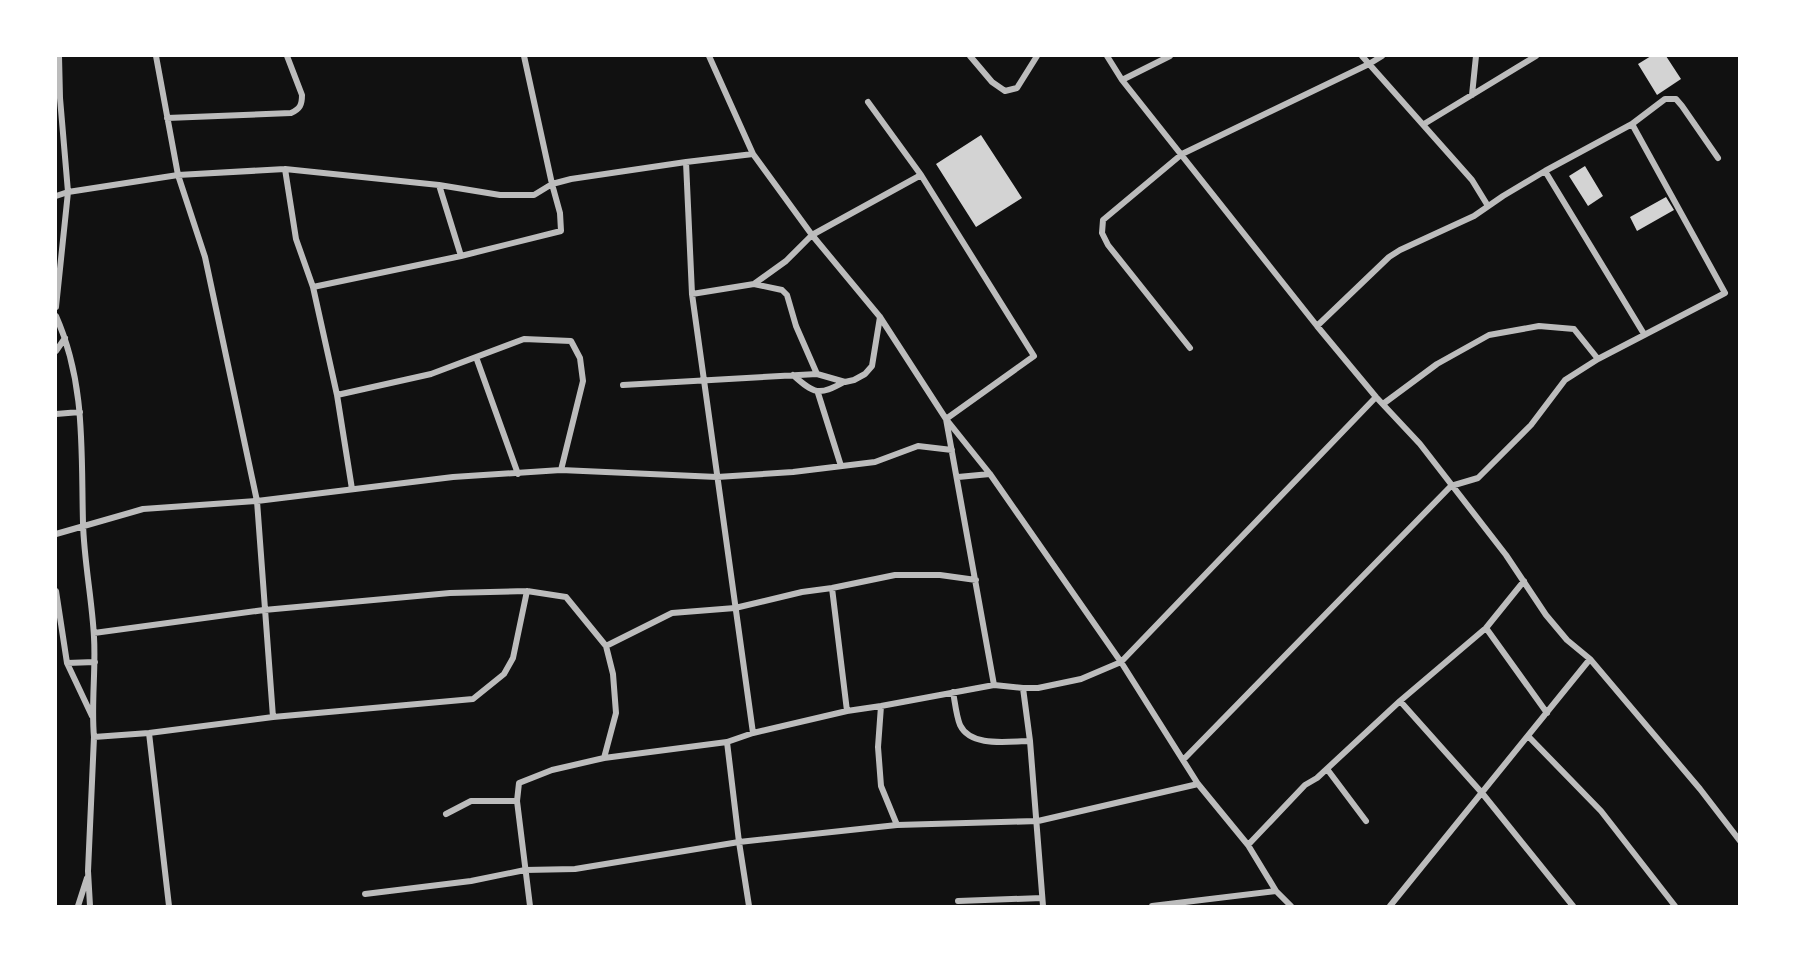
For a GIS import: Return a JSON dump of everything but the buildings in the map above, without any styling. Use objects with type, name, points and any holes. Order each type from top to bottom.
[{"type":"street","points":[[56,307],[68,192],[58,96],[59,56]]},
{"type":"street","points":[[156,56],[178,175],[205,257],[257,501],[273,717]]},
{"type":"street","points":[[167,118],[291,113],[299,109],[302,95],[287,56]]},
{"type":"street","points":[[313,287],[460,256],[561,231],[560,213],[524,56]]},
{"type":"street","points":[[709,56],[753,154],[812,235],[880,317],[946,419],[990,474],[1121,662],[1198,784],[1248,845],[1276,891],[1291,906]]},
{"type":"street","points":[[970,56],[992,82],[1005,91],[1017,88],[1036,56]]},
{"type":"street","points":[[1107,56],[1122,80],[1317,327],[1376,397],[1420,444],[1506,555],[1546,615],[1567,639],[1590,659],[1700,789],[1740,841]]},
{"type":"street","points":[[1122,80],[1170,56]]},
{"type":"street","points":[[1362,56],[1472,180],[1488,206]]},
{"type":"street","points":[[1190,348],[1108,245],[1102,233],[1103,220],[1182,154],[1382,56]]},
{"type":"street","points":[[1472,95],[1476,56]]},
{"type":"street","points":[[1424,124],[1536,56]]},
{"type":"street","points":[[1317,327],[1389,257],[1474,216],[1545,171],[1632,124],[1665,99],[1676,99],[1683,106],[1718,158]]},
{"type":"street","points":[[868,102],[921,175],[1034,356],[946,419]]},
{"type":"street","points":[[1183,760],[1451,486],[1479,478],[1531,425],[1565,380],[1598,359],[1725,293],[1632,124]]},
{"type":"street","points":[[56,196],[68,192],[178,175],[285,169],[438,185],[500,195],[534,195],[552,184],[572,179],[753,154]]},
{"type":"street","points":[[686,162],[692,294],[753,733]]},
{"type":"street","points":[[285,169],[296,239],[313,287],[337,395],[351,489]]},
{"type":"street","points":[[1545,171],[1644,334]]},
{"type":"street","points":[[754,284],[786,261],[812,235],[921,175]]},
{"type":"street","points":[[438,185],[460,256]]},
{"type":"street","points":[[692,294],[754,284],[782,290],[787,295],[796,326],[817,374]]},
{"type":"street","points":[[56,316],[65,338],[78,389],[83,526],[94,633],[92,717],[94,737],[88,872],[90,906]]},
{"type":"street","points":[[793,375],[807,388],[818,393],[866,374],[872,366],[880,317]]},
{"type":"street","points":[[1383,404],[1437,364],[1489,334],[1539,326],[1574,329],[1598,359]]},
{"type":"street","points":[[56,351],[65,338]]},
{"type":"street","points":[[337,395],[431,374],[524,339],[571,341],[580,358],[583,381],[561,471]]},
{"type":"street","points":[[476,357],[518,474]]},
{"type":"street","points":[[623,385],[817,374],[844,382]]},
{"type":"street","points":[[818,393],[841,466]]},
{"type":"street","points":[[530,906],[517,801],[519,783],[552,770],[604,758],[727,742],[753,733],[847,711],[994,685],[1038,687],[1081,679],[1121,662],[1376,397]]},
{"type":"street","points":[[56,414],[80,412]]},
{"type":"street","points":[[946,419],[994,685]]},
{"type":"street","points":[[56,534],[143,509],[257,501],[453,477],[561,471],[717,477],[793,472],[884,460],[918,446],[952,450]]},
{"type":"street","points":[[958,477],[990,474]]},
{"type":"street","points":[[606,646],[672,613],[735,608],[802,592],[896,575],[940,575],[976,580]]},
{"type":"street","points":[[1248,845],[1305,785],[1317,778],[1400,701],[1486,628],[1524,581]]},
{"type":"street","points":[[832,588],[847,711]]},
{"type":"street","points":[[56,591],[67,663],[92,717]]},
{"type":"street","points":[[94,633],[264,610],[450,593],[527,591],[566,597],[606,646],[613,674],[616,713],[604,758]]},
{"type":"street","points":[[94,737],[149,733],[273,717],[473,699],[504,674],[513,658],[527,591]]},
{"type":"street","points":[[1486,628],[1547,713]]},
{"type":"street","points":[[1390,906],[1590,659]]},
{"type":"street","points":[[67,663],[95,662]]},
{"type":"street","points":[[1023,688],[1038,820],[1043,906]]},
{"type":"street","points":[[953,692],[960,724],[970,736],[980,741],[1030,741]]},
{"type":"street","points":[[1400,701],[1482,793],[1573,906]]},
{"type":"street","points":[[881,706],[878,747],[881,786],[897,825]]},
{"type":"street","points":[[149,733],[169,906]]},
{"type":"street","points":[[1528,736],[1601,811],[1675,906]]},
{"type":"street","points":[[727,742],[738,842],[749,906]]},
{"type":"street","points":[[1327,769],[1366,821]]},
{"type":"street","points":[[365,894],[471,881],[525,870],[575,869],[738,842],[897,825],[1038,820],[1198,784]]},
{"type":"street","points":[[446,814],[471,801],[517,801]]},
{"type":"street","points":[[78,906],[88,872]]},
{"type":"street","points":[[1152,906],[1276,891]]},
{"type":"street","points":[[958,902],[1042,898]]}]
